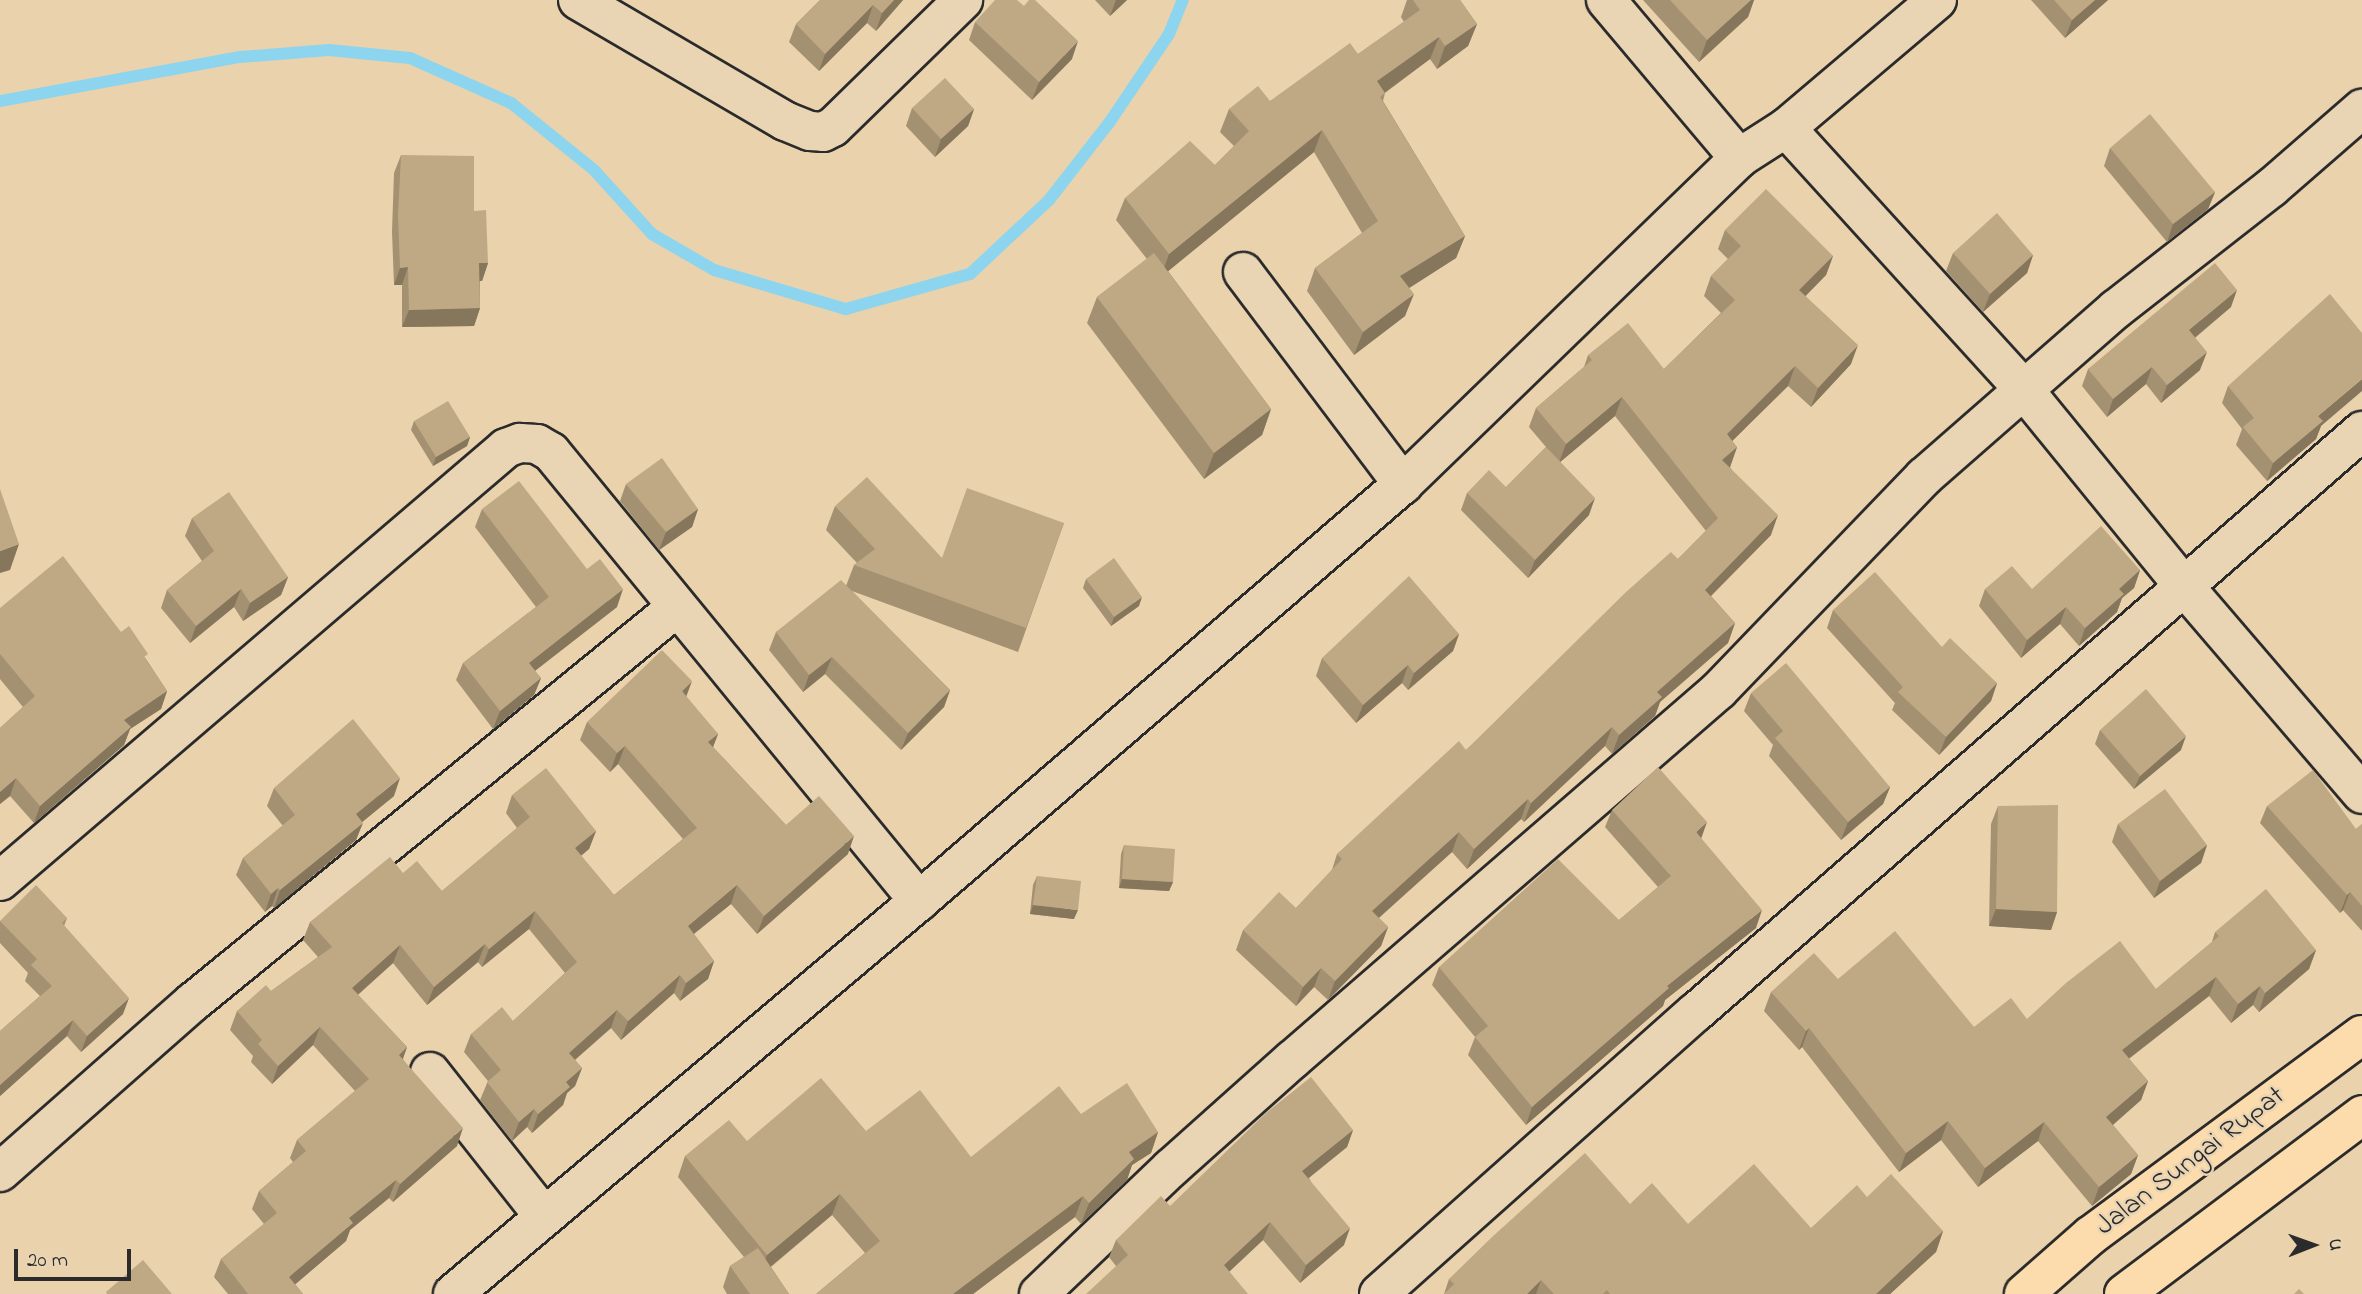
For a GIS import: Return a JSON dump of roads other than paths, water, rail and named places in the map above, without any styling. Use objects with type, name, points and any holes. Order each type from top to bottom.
[{"type":"main road","name":"Jalan Sungai Rupat","points":[[2024,1294],[2090,1236],[2362,1035]]},
{"type":"main road","points":[[2123,1294],[2362,1115]]},
{"type":"street","points":[[578,0],[785,121],[810,131],[823,132],[833,127],[963,0]]},
{"type":"street","points":[[1606,0],[1739,158]]},
{"type":"street","points":[[453,1294],[543,1215],[919,901],[1403,484],[1739,158],[1786,128],[1937,0]]},
{"type":"street","points":[[1040,1294],[1171,1168],[1292,1060],[1719,690],[1924,477],[2116,309],[2271,188],[2362,109]]},
{"type":"street","points":[[1786,128],[2024,390],[2183,585],[2362,794]]},
{"type":"street","points":[[1242,272],[1403,484]]},
{"type":"street","points":[[1380,1294],[2183,585],[2362,431]]},
{"type":"street","points":[[0,881],[506,448],[528,443],[551,452],[676,608],[919,901]]},
{"type":"street","points":[[0,1172],[87,1092],[193,1002],[676,608]]},
{"type":"street","points":[[430,1072],[543,1215]]},
{"type":"waterway","points":[[0,101],[240,57],[329,50],[410,58],[511,103],[594,170],[652,234],[714,270],[846,309],[970,274],[1049,200],[1109,123],[1169,34],[1183,0]]}]
